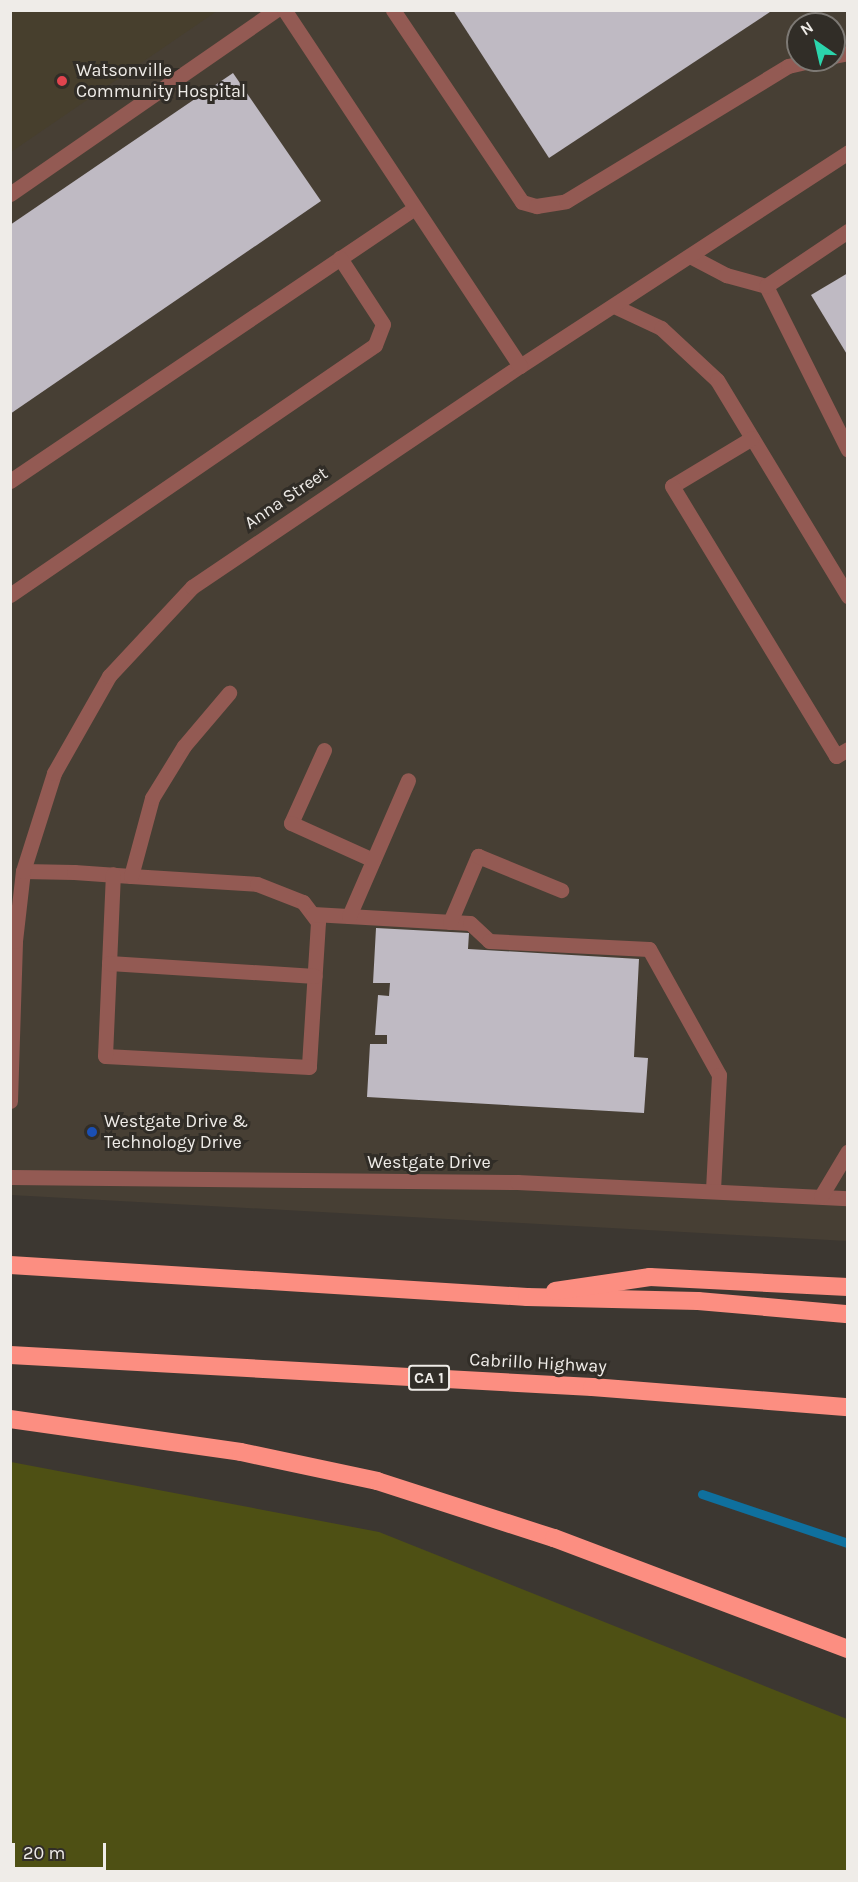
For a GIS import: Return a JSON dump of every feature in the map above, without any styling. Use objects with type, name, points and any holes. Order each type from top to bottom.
[{"type":"highway","points":[[10,1265],[527,1297],[698,1300],[848,1314]]},
{"type":"highway","points":[[527,1297],[601,1280],[650,1277],[848,1287]]},
{"type":"highway","name":"Cabrillo Highway","points":[[10,1355],[592,1387],[848,1407]]},
{"type":"highway","points":[[10,1419],[284,1460],[376,1481],[554,1538],[848,1648]]},
{"type":"street","points":[[10,194],[276,10]]},
{"type":"street","points":[[284,10],[520,366]]},
{"type":"street","points":[[393,10],[522,202],[536,206],[566,201],[786,67]]},
{"type":"street","name":"Anna Street","points":[[10,1101],[15,941],[23,871],[41,809],[70,739],[109,676],[160,617],[232,558],[520,366],[848,152]]},
{"type":"street","points":[[10,481],[415,208]]},
{"type":"street","points":[[690,256],[726,275],[766,285],[848,231]]},
{"type":"street","points":[[10,596],[375,345],[383,324],[340,258]]},
{"type":"street","points":[[766,285],[848,450]]},
{"type":"street","points":[[614,306],[661,328],[717,380],[848,596]]},
{"type":"street","points":[[752,438],[672,486],[836,756],[848,749]]},
{"type":"street","points":[[131,876],[152,798],[184,746],[229,693]]},
{"type":"street","points":[[324,750],[291,823],[373,860]]},
{"type":"street","points":[[349,916],[408,780]]},
{"type":"street","points":[[450,922],[478,856],[561,890]]},
{"type":"street","points":[[23,871],[113,874],[257,884],[303,902],[318,922],[309,1067],[105,1056],[113,874]]},
{"type":"street","points":[[313,914],[470,923],[489,940],[649,950],[719,1075],[712,1189]]},
{"type":"street","points":[[109,963],[315,976]]},
{"type":"street","points":[[821,1196],[848,1151]]},
{"type":"street","name":"Westgate Drive","points":[[10,1177],[712,1189],[848,1198]]},
{"type":"shaded area","name":"Watsonville Community Hospital","points":[[11,10],[217,10],[217,11],[11,152]]},
{"type":"shaded area","points":[[10,11],[847,11],[847,1241],[11,1195]]},
{"type":"shaded area","points":[[11,1462],[379,1532],[847,1719],[847,1871],[11,1871]]},
{"type":"building","points":[[453,10],[773,10],[549,158]]},
{"type":"building","points":[[233,73],[321,201],[10,414],[10,225]]},
{"type":"building","points":[[848,273],[848,356],[811,295]]},
{"type":"building","points":[[376,928],[469,933],[468,949],[639,959],[634,1057],[648,1058],[644,1113],[367,1097],[370,1044],[387,1044],[387,1035],[375,1035],[378,995],[389,996],[390,983],[373,983]]},
{"type":"waterway","points":[[702,1494],[848,1543]]},
{"type":"place","name":"Watsonville Community Hospital","points":[[62,81]]},
{"type":"place","name":"Westgate Drive & Technology Drive","points":[[92,1132]]}]
